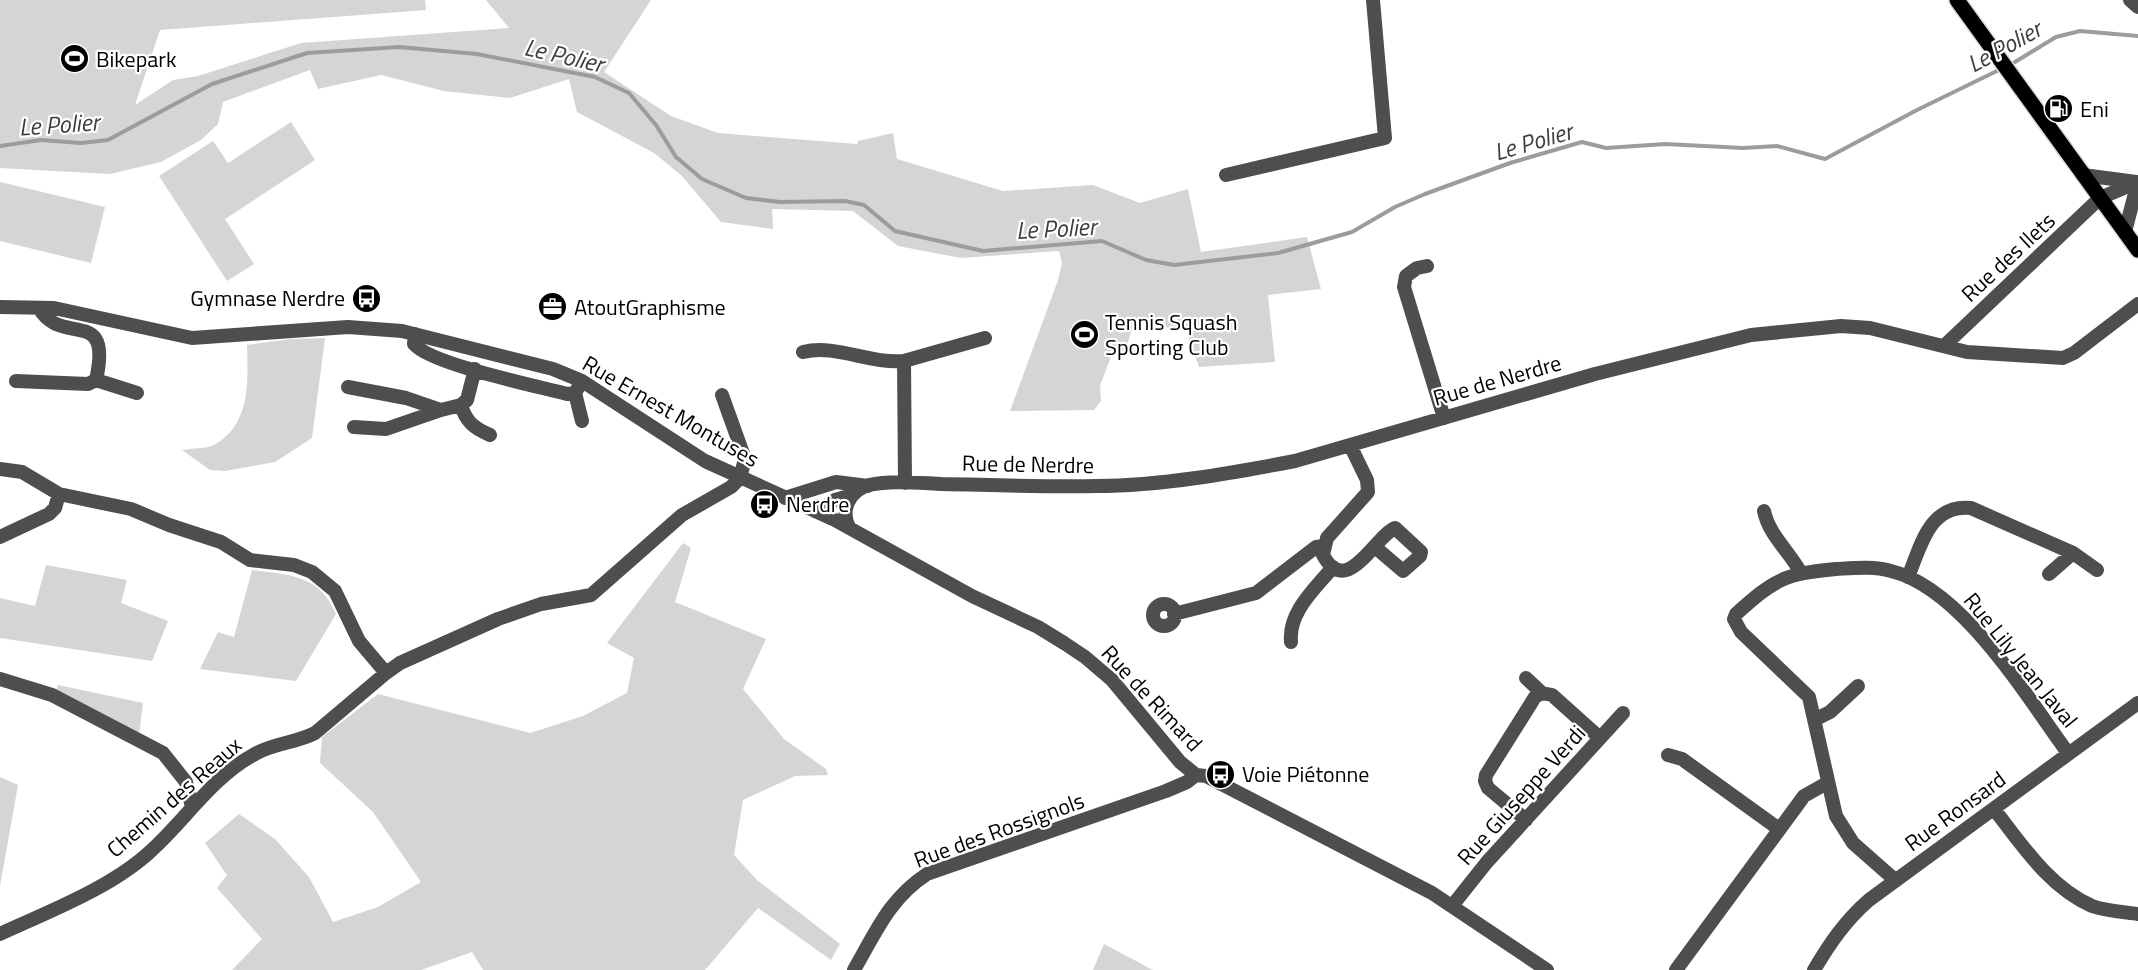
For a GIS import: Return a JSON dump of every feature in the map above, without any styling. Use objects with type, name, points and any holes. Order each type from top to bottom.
[{"type":"main road","points":[[1957,0],[2138,250]]},
{"type":"street","points":[[1226,175],[1385,138],[1373,0]]},
{"type":"street","points":[[2130,0],[2138,7]]},
{"type":"street","points":[[2083,175],[2138,182]]},
{"type":"street","points":[[2100,198],[2138,182]]},
{"type":"street","points":[[2100,198],[2136,196],[2125,232]]},
{"type":"street","name":"Rue des Ilets","points":[[1944,345],[2100,198]]},
{"type":"street","points":[[1427,266],[1411,271],[1406,276],[1404,287],[1444,418]]},
{"type":"street","name":"Rue de Nerdre","points":[[817,512],[851,489],[868,486],[905,483],[1098,487],[1140,484],[1265,467],[1350,445],[1595,374],[1751,335],[1841,326],[1880,330],[1967,352],[2062,358],[2074,354],[2138,304]]},
{"type":"street","name":"Rue Ernest Montuses","points":[[0,308],[54,308],[122,320],[192,338],[348,327],[415,334],[553,369],[578,387],[705,461],[817,512]]},
{"type":"street","points":[[39,308],[45,319],[51,323],[90,332],[96,338],[101,349],[96,380]]},
{"type":"street","points":[[415,334],[414,344],[421,352],[567,394],[578,387]]},
{"type":"street","points":[[803,352],[819,348],[886,363],[904,361],[985,338]]},
{"type":"street","points":[[904,361],[905,483]]},
{"type":"street","points":[[354,427],[386,429],[461,405],[471,391],[476,369]]},
{"type":"street","points":[[16,381],[88,384],[96,380],[136,393]]},
{"type":"street","points":[[348,387],[406,398],[441,410]]},
{"type":"street","name":"Rue Ernest Montuses","points":[[578,387],[582,422]]},
{"type":"street","points":[[0,469],[22,472],[59,494],[131,509],[169,525],[221,542],[250,560],[294,565],[312,572],[335,591],[359,641],[386,673],[400,663],[498,619],[541,604],[591,595],[681,515],[731,487],[740,478],[745,459],[722,394]]},
{"type":"street","points":[[461,405],[465,417],[474,428],[490,435]]},
{"type":"street","points":[[1350,445],[1367,480],[1368,492],[1327,538],[1323,555],[1333,567],[1340,570],[1355,566],[1375,547]]},
{"type":"street","points":[[785,498],[828,484],[851,489],[844,516],[849,527]]},
{"type":"street","points":[[0,537],[49,514],[55,508],[59,494]]},
{"type":"street","points":[[1908,577],[1931,522],[1948,510],[1960,507],[1971,508],[2073,553],[2097,570]]},
{"type":"street","points":[[1764,511],[1767,526],[1801,573]]},
{"type":"street","name":"Rue de Rimard","points":[[817,512],[849,527],[972,596],[1038,627],[1085,657],[1112,680],[1180,762],[1196,775],[1206,776],[1379,864],[1452,906],[1547,970]]},
{"type":"street","points":[[1174,614],[1256,593],[1316,547],[1324,546]]},
{"type":"street","points":[[2049,574],[2073,553]]},
{"type":"street","points":[[1291,642],[1290,630],[1298,611],[1333,567]]},
{"type":"street","name":"Rue Lily Jean Javal","points":[[1816,719],[1809,697],[1741,632],[1734,619],[1736,614],[1764,589],[1788,575],[1873,568],[1908,577],[1939,595],[1967,619],[2068,753]]},
{"type":"street","name":"Chemin des Reaux","points":[[0,934],[98,888],[154,849],[192,807],[254,754],[315,733],[386,673]]},
{"type":"street","points":[[1526,678],[1542,693],[1552,695],[1600,738]]},
{"type":"street","points":[[0,679],[52,695],[164,753],[186,782],[192,807]]},
{"type":"street","points":[[1858,686],[1830,712],[1816,719],[1827,783],[1836,816],[1844,831],[1866,856],[1895,880]]},
{"type":"street","points":[[1526,820],[1488,788],[1485,782],[1486,775],[1535,697],[1542,693]]},
{"type":"street","name":"Rue Ronsard","points":[[1814,970],[1830,941],[1848,918],[1895,880],[2138,702]]},
{"type":"street","name":"Rue Giuseppe Verdi","points":[[1452,906],[1487,862],[1623,713]]},
{"type":"street","points":[[1668,755],[1682,759],[1779,829]]},
{"type":"street","name":"Rue des Rossignols","points":[[854,970],[892,903],[908,886],[927,874],[1166,791],[1187,782],[1196,775]]},
{"type":"street","points":[[1676,970],[1803,796],[1827,783]]},
{"type":"street","points":[[1994,809],[2039,865],[2063,888],[2094,906],[2138,914]]},
{"type":"shaded area","points":[[0,0],[425,0],[426,10],[160,30],[135,105],[173,80],[198,76],[301,43],[509,28],[486,0],[651,0],[604,72],[671,116],[718,133],[857,144],[858,141],[893,133],[897,159],[1003,191],[1093,185],[1140,203],[1188,189],[1201,252],[1307,237],[1321,289],[1268,295],[1275,362],[1199,367],[1187,332],[1135,320],[1124,354],[1113,351],[1100,386],[1101,401],[1094,410],[1010,411],[1058,280],[1062,263],[1059,251],[961,258],[898,246],[853,211],[772,209],[773,229],[721,222],[682,176],[654,153],[577,112],[569,79],[510,98],[444,91],[381,75],[318,89],[310,70],[223,102],[218,124],[201,140],[161,162],[110,174],[0,168]]},
{"type":"shaded area","points":[[291,122],[315,160],[225,219],[254,264],[227,281],[159,176],[213,141],[228,163]]},
{"type":"shaded area","points":[[0,182],[105,207],[91,263],[0,241]]},
{"type":"shaded area","points":[[325,338],[312,438],[275,462],[225,471],[210,470],[182,450],[214,445],[235,426],[245,401],[247,345],[291,339]]},
{"type":"shaded area","points":[[683,543],[691,548],[675,602],[766,639],[743,689],[784,739],[826,769],[828,775],[795,776],[743,800],[734,855],[757,880],[840,944],[831,960],[758,908],[705,970],[483,970],[472,952],[421,970],[232,970],[262,939],[217,888],[227,875],[205,843],[239,814],[275,839],[309,877],[333,922],[378,907],[421,882],[373,812],[320,763],[322,737],[378,694],[530,733],[583,716],[627,693],[634,658],[607,643]]},
{"type":"shaded area","points":[[46,565],[127,580],[121,603],[168,621],[152,661],[0,638],[0,598],[35,606]]},
{"type":"shaded area","points":[[252,570],[291,576],[312,584],[329,601],[336,614],[296,681],[200,669],[218,632],[234,637]]},
{"type":"shaded area","points":[[58,685],[143,703],[139,735],[56,691]]},
{"type":"shaded area","points":[[0,777],[18,785],[0,886]]},
{"type":"shaded area","points":[[1104,944],[1153,970],[1093,970]]},
{"type":"waterway","name":"Le Polier","points":[[2010,65],[2056,37],[2080,31],[2138,36]]},
{"type":"waterway","name":"Le Polier","points":[[0,146],[41,140],[81,143],[108,140],[212,84],[307,53],[399,47],[477,54],[595,77],[629,93],[656,125],[676,157],[702,179],[746,198],[780,202],[845,201],[864,205],[895,231],[983,251],[1102,241],[1146,260],[1174,265],[1278,253],[1352,232],[1395,207],[1425,194],[1510,163],[1582,142],[1606,148],[1665,144],[1743,148],[1777,146],[1825,159],[2003,68]]},
{"type":"place","name":"Bikepark","points":[[75,59]]},
{"type":"place","name":"Eni","points":[[2059,109]]},
{"type":"place","name":"Gymnase Nerdre","points":[[366,298]]},
{"type":"place","name":"AtoutGraphisme","points":[[553,307]]},
{"type":"place","name":"Tennis Squash Sporting Club","points":[[1084,335]]},
{"type":"place","name":"Nerdre","points":[[765,504]]},
{"type":"place","name":"Voie Piétonne","points":[[1221,774]]}]
